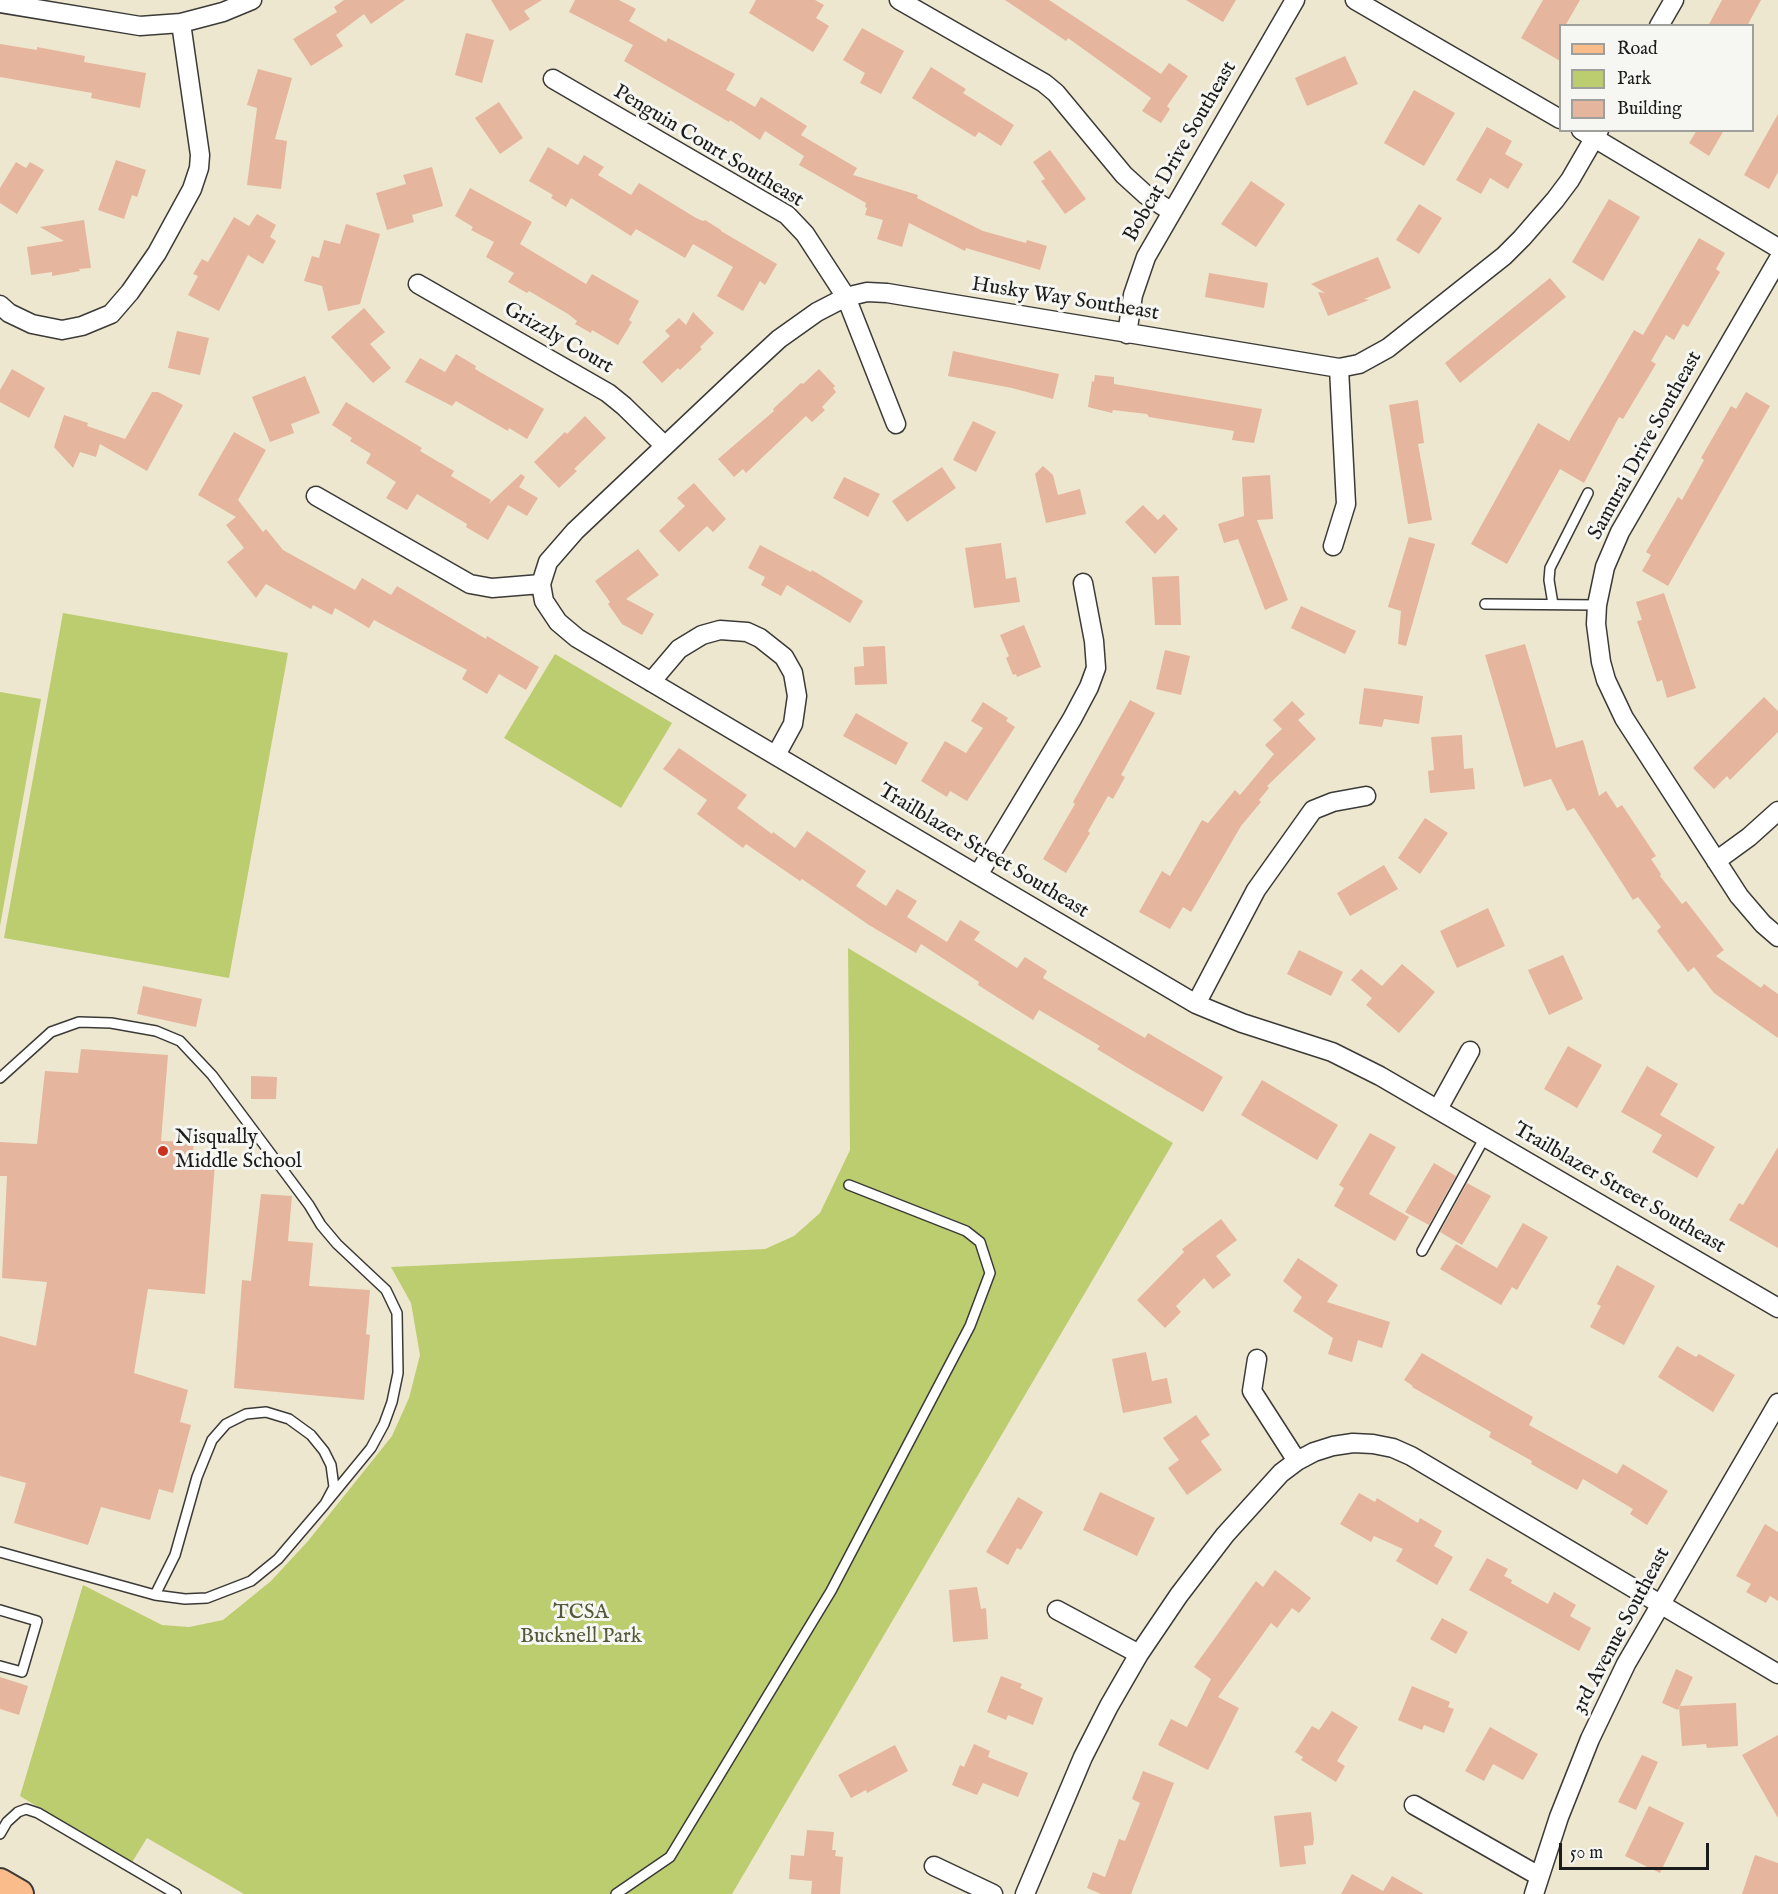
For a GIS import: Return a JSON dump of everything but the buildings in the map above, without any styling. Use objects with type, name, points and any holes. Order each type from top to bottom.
[{"type":"main road","points":[[0,1883],[19,1894]]},
{"type":"street","points":[[2,2],[140,26],[181,23],[224,12],[252,0]]},
{"type":"street","points":[[899,0],[1044,83],[1056,93],[1124,175],[1146,195],[1172,212]]},
{"type":"street","name":"Bobcat Drive Southeast","points":[[1127,334],[1138,276],[1146,257],[1295,0]]},
{"type":"street","points":[[1355,0],[1559,118]]},
{"type":"street","points":[[1660,24],[1674,0]]},
{"type":"street","points":[[0,305],[9,313],[32,324],[62,330],[82,326],[111,314],[130,292],[157,253],[192,189],[199,168],[200,155],[181,23]]},
{"type":"street","name":"Penguin Court Southeast","points":[[553,79],[787,216],[805,234],[846,297],[896,424]]},
{"type":"street","points":[[1591,133],[1778,248]]},
{"type":"street","name":"Husky Way Southeast","points":[[541,584],[548,562],[575,531],[665,446],[779,339],[818,312],[846,297],[867,292],[887,293],[1339,368],[1359,364],[1388,348],[1504,256],[1556,201],[1591,133]]},
{"type":"street","name":"Samurai Drive Southeast","points":[[1778,260],[1620,532],[1605,567],[1597,605],[1596,624],[1601,662],[1616,702],[1739,896],[1763,924],[1778,937]]},
{"type":"street","name":"Grizzly Court","points":[[418,284],[608,393],[665,446]]},
{"type":"street","points":[[1334,546],[1346,504],[1339,368]]},
{"type":"street","points":[[316,496],[470,584],[492,588],[541,584]]},
{"type":"street","points":[[978,875],[1072,719],[1096,668],[1094,641],[1083,583]]},
{"type":"street","name":"Trailblazer Street Southeast","points":[[541,584],[544,601],[558,622],[577,638],[1196,1004],[1242,1023],[1332,1052],[1380,1076],[1778,1308]]},
{"type":"street","points":[[651,682],[679,649],[702,635],[720,630],[747,632],[760,638],[784,657],[793,673],[797,696],[793,724],[776,755]]},
{"type":"street","points":[[1196,1004],[1256,890],[1313,810],[1333,802],[1366,796]]},
{"type":"street","points":[[1716,861],[1749,837],[1778,811]]},
{"type":"street","points":[[1438,1110],[1470,1051]]},
{"type":"street","points":[[1257,1359],[1252,1391],[1297,1461]]},
{"type":"street","name":"3rd Avenue Southeast","points":[[1534,1894],[1559,1817],[1590,1739],[1626,1664],[1778,1403]]},
{"type":"street","points":[[1025,1894],[1083,1757],[1108,1706],[1139,1654],[1179,1595],[1225,1535],[1281,1473],[1314,1452],[1333,1446],[1353,1443],[1373,1444],[1393,1448],[1411,1456],[1778,1674]]},
{"type":"street","points":[[1057,1610],[1139,1654]]},
{"type":"street","points":[[1414,1805],[1539,1876]]},
{"type":"street","points":[[934,1866],[993,1894]]},
{"type":"lane","points":[[1553,604],[1549,580],[1550,568],[1588,493]]},
{"type":"lane","points":[[1485,604],[1597,605]]},
{"type":"lane","points":[[0,1078],[51,1032],[79,1022],[111,1023],[156,1031],[180,1041],[212,1075],[309,1205],[321,1225],[337,1244],[386,1290],[397,1313],[398,1373],[392,1402],[384,1424],[371,1448],[278,1559],[251,1581],[207,1598],[185,1599],[155,1595],[0,1552]]},
{"type":"lane","points":[[1422,1251],[1485,1137]]},
{"type":"lane","points":[[616,1894],[670,1857],[831,1591],[970,1326],[990,1273],[980,1242],[966,1231],[849,1185]]},
{"type":"lane","points":[[155,1595],[175,1555],[197,1477],[212,1440],[226,1424],[246,1414],[266,1412],[290,1419],[311,1435],[324,1451],[331,1465],[334,1486],[326,1504]]},
{"type":"lane","points":[[0,1610],[38,1621],[22,1672],[0,1666]]},
{"type":"lane","points":[[0,1834],[7,1822],[18,1812],[26,1809],[176,1894]]},
{"type":"green space","points":[[63,613],[288,653],[229,978],[4,938]]},
{"type":"green space","points":[[555,654],[672,723],[621,808],[504,738]]},
{"type":"green space","points":[[0,692],[41,699],[0,926]]},
{"type":"green space","name":"TCSA Bucknell Park","points":[[848,948],[1173,1143],[732,1894],[244,1894],[147,1838],[131,1864],[20,1796],[83,1585],[162,1625],[189,1627],[223,1620],[271,1581],[308,1541],[392,1436],[409,1398],[420,1355],[411,1303],[391,1267],[765,1249],[794,1236],[820,1213],[850,1150]]},
{"type":"place","name":"Nisqually Middle School","points":[[163,1151]]}]
